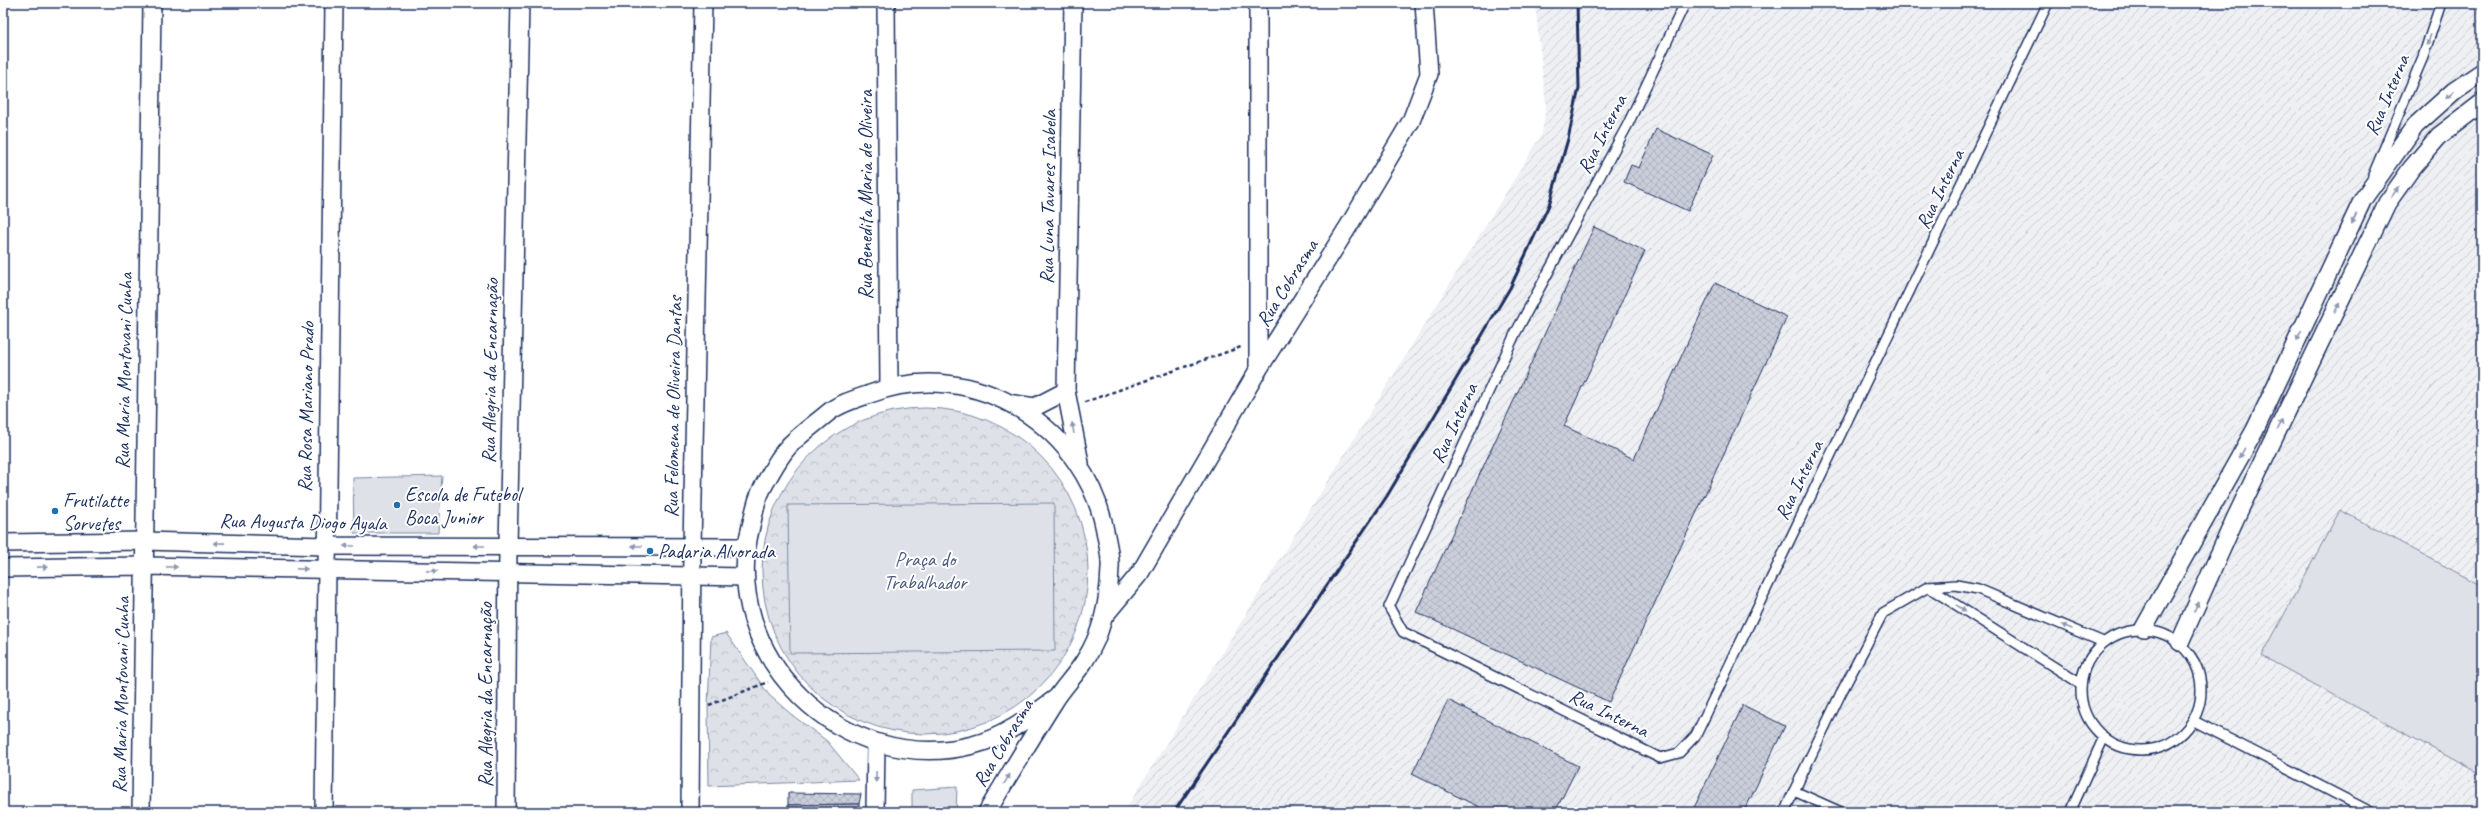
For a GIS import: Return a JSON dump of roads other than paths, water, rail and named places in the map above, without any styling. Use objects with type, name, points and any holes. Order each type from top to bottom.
[{"type":"street","name":"Rua Maria Montovani Cunha","points":[[141,812],[152,3]]},
{"type":"street","name":"Rua Rosa Mariano Prado","points":[[324,812],[326,546],[334,3]]},
{"type":"street","name":"Rua Alegria da Encarnação","points":[[506,812],[508,546],[520,3]]},
{"type":"street","name":"Rua Felomena de Oliveira Dantas","points":[[690,812],[692,708],[692,546],[703,3]]},
{"type":"street","name":"Rua Benedita Maria de Oliveira","points":[[886,3],[889,386]]},
{"type":"street","name":"Rua Luna Tavares Isabela","points":[[1073,3],[1068,399],[1080,464]]},
{"type":"street","points":[[1258,3],[1258,370]]},
{"type":"street","name":"Rua Cobrasma","points":[[1104,616],[1140,573],[1258,370],[1348,227],[1411,121],[1429,74],[1424,3]]},
{"type":"street","points":[[2144,628],[2256,430],[2363,199],[2415,126],[2454,91],[2482,72]]},
{"type":"street","points":[[2180,642],[2235,519],[2387,203],[2439,136],[2482,103]]},
{"type":"street","points":[[932,382],[974,388],[1014,404],[1050,430],[1080,464],[1102,513],[1111,566],[1104,616],[1086,660],[1056,698],[1017,727],[972,745],[924,750],[876,743],[849,732],[824,718],[801,699],[782,677],[763,646],[750,613],[745,577],[746,547],[760,491],[791,443],[836,407],[889,386],[932,382]]},
{"type":"street","points":[[1014,404],[1035,406],[1068,399]]},
{"type":"street","name":"Rua Augusta Diogo Ayala","points":[[3,542],[144,541],[326,546],[746,547]]},
{"type":"street","points":[[3,568],[144,566],[745,577]]},
{"type":"street","points":[[1111,566],[1130,574],[1140,573]]},
{"type":"street","name":"Rua Cobrasma","points":[[987,812],[1056,698]]},
{"type":"street","points":[[875,812],[876,743]]},
{"type":"lane","name":"Rua Interna","points":[[1685,3],[1628,124],[1515,334],[1389,607],[1404,632],[1660,758],[1679,753],[1696,735],[2048,3]]},
{"type":"lane","name":"Rua Interna","points":[[2363,199],[2423,57],[2441,3]]},
{"type":"lane","points":[[1784,812],[1841,693],[1883,614],[1928,587],[1956,585],[1978,589],[2103,642]]},
{"type":"lane","points":[[1928,587],[2081,684]]},
{"type":"lane","points":[[2144,628],[2180,642],[2198,665],[2203,694],[2194,721],[2177,740],[2152,750],[2127,749],[2104,738],[2085,714],[2081,684],[2087,661],[2103,642],[2122,631],[2144,628]]},
{"type":"lane","points":[[2194,721],[2372,812]]},
{"type":"lane","points":[[2070,812],[2104,738]]},
{"type":"lane","points":[[1794,791],[1841,812]]},
{"type":"railway","points":[[1174,812],[1387,496],[1510,288],[1549,205],[1568,139],[1579,88],[1577,3]]},
{"type":"place","name":"Escola de Futebol Boca Junior","points":[[397,505]]},
{"type":"place","name":"Frutilatte Sorvetes","points":[[55,511]]},
{"type":"place","name":"Padaria Alvorada","points":[[650,551]]},
{"type":"park label","name":"Praça do Trabalhador","points":[[925,570]]}]
